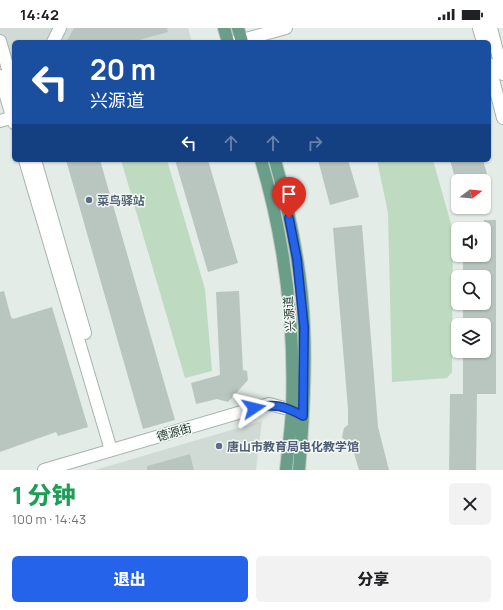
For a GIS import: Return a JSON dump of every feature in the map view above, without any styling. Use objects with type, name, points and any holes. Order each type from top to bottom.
[{"type":"main road","points":[[224,28],[227,40]]},
{"type":"main road","points":[[238,28],[240,40]]},
{"type":"main road","name":"兴源道","points":[[262,162],[274,204],[286,272],[291,346],[292,410],[286,470]]},
{"type":"main road","name":"兴源道","points":[[276,162],[284,190],[297,259],[304,327],[303,416],[299,470]]},
{"type":"street","points":[[54,40],[60,28]]},
{"type":"street","points":[[247,40],[286,28]]},
{"type":"street","points":[[480,28],[483,40]]},
{"type":"street","points":[[491,28],[503,74]]},
{"type":"street","points":[[0,41],[12,83]]},
{"type":"street","points":[[491,72],[503,118]]},
{"type":"street","points":[[0,76],[11,115],[0,121]]},
{"type":"street","points":[[26,162],[115,449]]},
{"type":"street","points":[[36,162],[115,449]]},
{"type":"street","name":"德源街","points":[[44,470],[269,404],[292,410],[303,416]]},
{"type":"shaded area","points":[[0,28],[188,28],[191,40],[12,40],[12,101],[0,59]]},
{"type":"shaded area","name":"唐山市教育局电化教学馆","points":[[262,421],[256,470],[95,470]]},
{"type":"green space","points":[[122,162],[168,162],[205,289],[212,371],[185,378]]},
{"type":"green space","points":[[377,162],[434,162],[451,224],[451,262],[453,262],[453,270],[451,270],[452,372],[447,378],[392,382],[388,213]]},
{"type":"building","points":[[74,28],[167,28],[168,32],[139,40],[67,40]]},
{"type":"building","points":[[67,162],[101,162],[175,420],[143,429]]},
{"type":"building","points":[[176,162],[209,162],[238,263],[208,272]]},
{"type":"building","points":[[319,162],[349,162],[359,197],[330,205]]},
{"type":"building","points":[[451,162],[484,162],[487,174],[454,174]]},
{"type":"building","points":[[484,220],[496,220],[496,394],[477,394],[476,470],[449,470],[450,394],[463,394],[463,358],[491,358],[491,318],[463,318],[463,310],[491,310],[491,270],[463,270],[463,262],[491,262],[491,222],[484,222]]},
{"type":"building","points":[[362,225],[378,427],[389,470],[359,470],[351,443],[345,441],[342,437],[344,428],[348,425],[348,409],[333,228]]},
{"type":"building","points":[[4,291],[11,317],[13,319],[52,307],[88,427],[58,436],[56,432],[0,452],[0,292]]},
{"type":"building","points":[[239,291],[243,370],[247,371],[248,380],[228,402],[217,399],[196,404],[191,383],[220,375],[216,292]]},
{"type":"building","points":[[190,454],[194,470],[147,470],[147,466]]},
{"type":"place","name":"菜鸟驿站","points":[[89,200]]},
{"type":"place","name":"唐山市教育局电化教学馆","points":[[219,446]]},
{"type":"route","points":[[254,408],[269,404],[292,410],[303,416],[304,327],[297,259],[289,218]]}]
